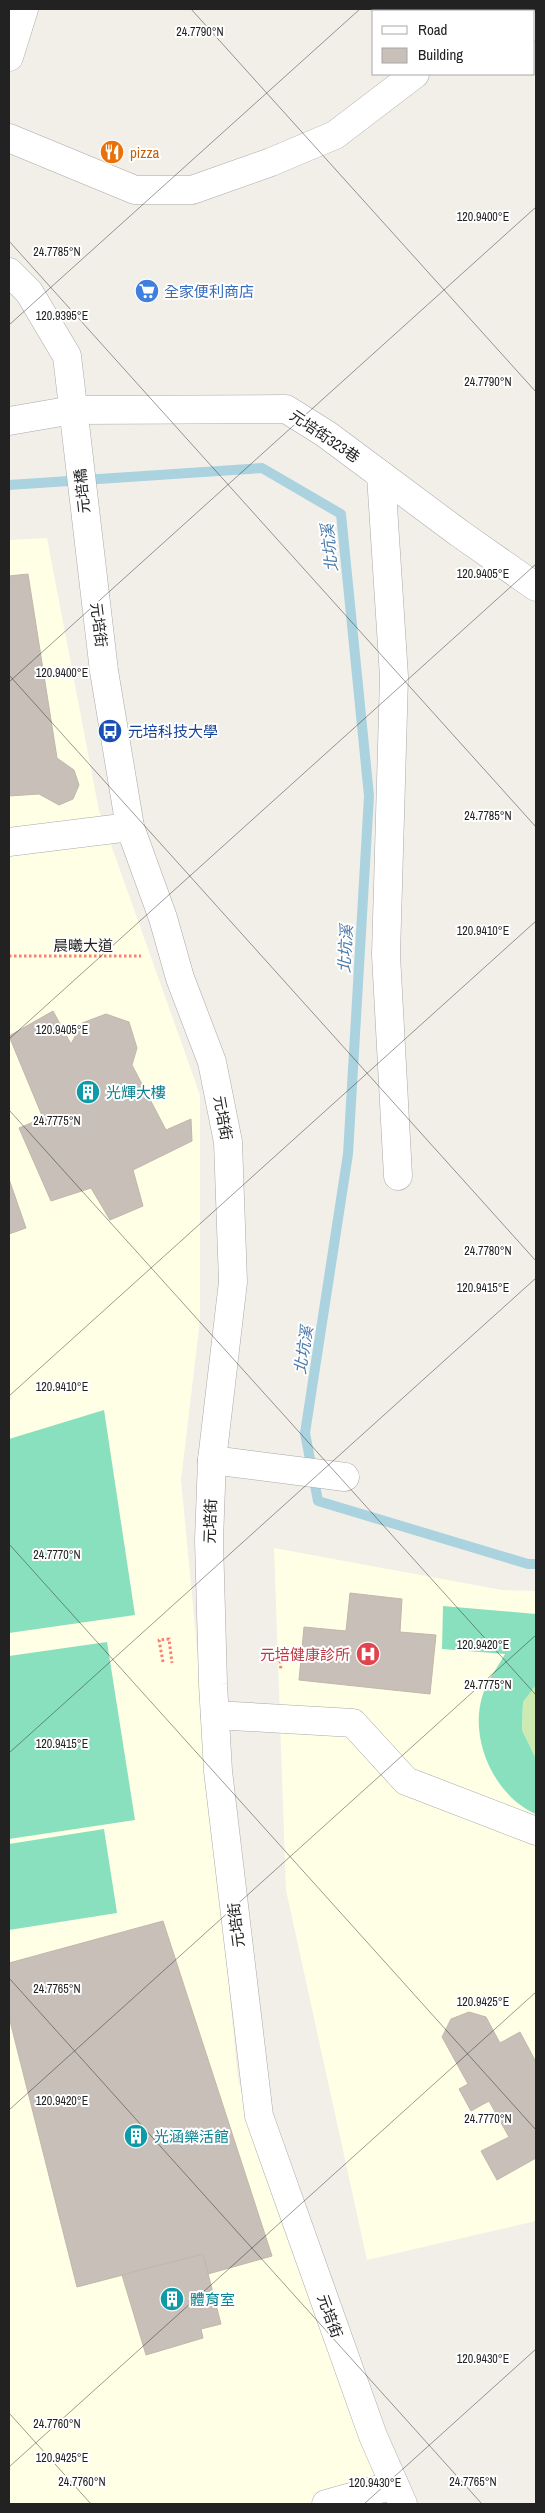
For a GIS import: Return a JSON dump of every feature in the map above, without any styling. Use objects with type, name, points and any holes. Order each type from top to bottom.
[{"type":"street","points":[[9,57],[24,9]]},
{"type":"street","points":[[9,138],[135,190],[192,190],[271,162],[335,135],[415,75]]},
{"type":"street","points":[[9,272],[29,292],[66,356],[73,410]]},
{"type":"street","name":"元培街323巷","points":[[9,421],[73,410],[286,409],[326,434],[536,587]]},
{"type":"street","name":"元培橋","points":[[73,410],[87,529]]},
{"type":"street","points":[[380,475],[394,678],[386,954],[398,1176]]},
{"type":"street","name":"元培街","points":[[87,529],[104,671],[130,826],[163,918],[180,978],[212,1062],[228,1142],[233,1282],[212,1460],[209,1540],[218,1771],[259,2116],[373,2436],[398,2494]]},
{"type":"street","points":[[9,842],[130,826]]},
{"type":"street","points":[[212,1460],[345,1477]]},
{"type":"street","points":[[215,1714],[353,1723],[406,1780],[536,1831]]},
{"type":"street","points":[[326,2504],[398,2494]]},
{"type":"path","name":"晨曦大道","points":[[9,956],[147,956]]},
{"type":"path","points":[[163,1662],[160,1640],[169,1638],[172,1663]]},
{"type":"path","points":[[279,1651],[281,1670]]},
{"type":"shaded area","points":[[47,538],[99,811],[200,1095],[200,1320],[181,1480],[238,2080],[301,2273],[402,2504],[9,2504],[9,540]]},
{"type":"shaded area","points":[[274,1548],[502,1590],[536,1591],[536,2221],[367,2260],[286,1890]]},
{"type":"green space","points":[[104,1410],[135,1615],[9,1633],[9,1439]]},
{"type":"green space","points":[[443,1606],[536,1614],[536,1685],[523,1702],[522,1730],[536,1759],[536,1814],[508,1794],[488,1764],[482,1747],[479,1711],[483,1694],[505,1654],[442,1649]]},
{"type":"green space","points":[[107,1642],[135,1820],[9,1839],[9,1656]]},
{"type":"green space","points":[[536,1685],[536,1759],[522,1730],[523,1702]]},
{"type":"green space","points":[[104,1829],[117,1913],[9,1930],[9,1844]]},
{"type":"building","points":[[28,574],[57,758],[74,770],[79,785],[73,799],[59,805],[39,794],[9,796],[9,576]]},
{"type":"building","name":"光輝大樓","points":[[53,1011],[71,1044],[82,1023],[106,1014],[129,1022],[137,1048],[132,1065],[166,1130],[191,1119],[192,1141],[133,1170],[143,1206],[110,1220],[91,1188],[51,1201],[19,1128],[43,1118],[9,1036]]},
{"type":"building","points":[[9,1179],[26,1228],[9,1234]]},
{"type":"building","name":"元培健康診所","points":[[350,1593],[402,1599],[400,1632],[436,1635],[430,1694],[299,1680],[304,1627],[346,1631]]},
{"type":"building","name":"光涵樂活館","points":[[163,1921],[272,2256],[208,2274],[203,2254],[77,2287],[9,2017],[9,1963]]},
{"type":"building","points":[[469,2012],[486,2017],[500,2043],[520,2032],[536,2062],[536,2158],[497,2180],[481,2151],[509,2137],[489,2101],[471,2111],[459,2089],[468,2084],[442,2037],[451,2019]]},
{"type":"building","name":"體育室","points":[[203,2254],[221,2324],[201,2329],[203,2338],[146,2355],[122,2275]]},
{"type":"waterway","name":"北坑溪","points":[[9,485],[262,468],[341,514],[369,796],[348,1154],[305,1433],[318,1501],[528,1564],[536,1564]]},
{"type":"place","name":"pizza","points":[[112,152]]},
{"type":"place","name":"全家便利商店","points":[[147,291]]},
{"type":"place","name":"元培科技大學","points":[[110,731]]},
{"type":"place","name":"光輝大樓","points":[[88,1092]]},
{"type":"place","name":"元培健康診所","points":[[368,1654]]},
{"type":"place","name":"光涵樂活館","points":[[136,2136]]},
{"type":"place","name":"體育室","points":[[172,2299]]}]
